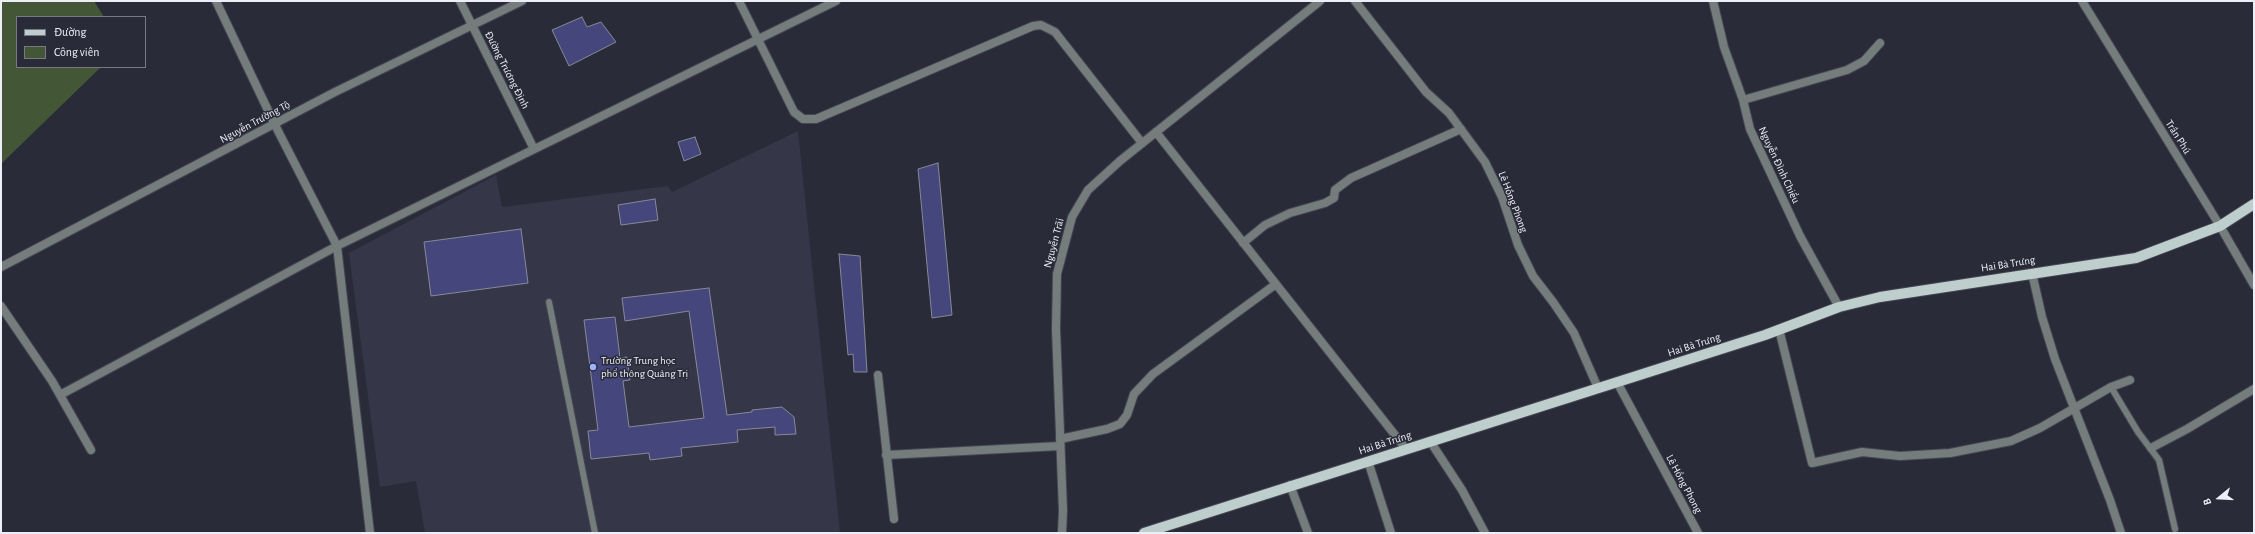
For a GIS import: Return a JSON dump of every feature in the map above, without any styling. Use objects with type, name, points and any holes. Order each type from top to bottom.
[{"type":"main road","name":"Hai Bà Trưng","points":[[1144,533],[1290,485],[1617,382],[1779,329],[1839,307],[1880,297],[2136,258],[2220,226],[2254,204]]},
{"type":"street","points":[[217,1],[275,125],[337,246],[370,533]]},
{"type":"street","name":"Đường Trương Định","points":[[460,1],[534,149]]},
{"type":"street","name":"Nguyễn Trường Tộ","points":[[1,267],[275,125],[335,92],[522,1]]},
{"type":"street","points":[[739,1],[759,38],[794,112],[803,119],[816,119],[1033,26],[1048,26],[1055,32],[1142,143]]},
{"type":"street","points":[[60,395],[337,246],[836,1]]},
{"type":"street","name":"Nguyễn Trãi","points":[[1062,533],[1063,511],[1056,329],[1057,274],[1063,244],[1072,217],[1088,190],[1142,143],[1320,1]]},
{"type":"street","name":"Lê Hồng Phong","points":[[1355,1],[1426,92],[1449,112],[1485,162],[1502,197],[1518,245],[1533,276],[1574,333],[1598,388]]},
{"type":"street","name":"Nguyễn Đình Chiểu","points":[[1713,1],[1724,47],[1743,100],[1750,129],[1800,236],[1839,307]]},
{"type":"street","name":"Trần Phú","points":[[2082,1],[2220,226],[2254,285]]},
{"type":"street","points":[[1743,100],[1847,70],[1864,61],[1880,43]]},
{"type":"street","points":[[1243,243],[1265,225],[1290,213],[1325,203],[1334,198],[1335,190],[1351,178],[1461,129]]},
{"type":"street","points":[[1156,132],[1406,448]]},
{"type":"street","points":[[2032,273],[2053,352],[2121,533]]},
{"type":"street","points":[[886,454],[1060,443],[1120,424],[1127,415],[1134,394],[1153,374],[1276,284]]},
{"type":"street","points":[[1,306],[60,395],[91,450]]},
{"type":"street","points":[[1779,329],[1812,463],[1862,452],[1900,456],[1950,452],[2011,441],[2040,428],[2110,386],[2130,380]]},
{"type":"street","points":[[878,375],[894,519]]},
{"type":"street","name":"Lê Hồng Phong","points":[[1617,382],[1698,533]]},
{"type":"street","points":[[2151,448],[2187,429],[2254,389]]},
{"type":"street","points":[[1430,441],[1462,490],[1485,533]]},
{"type":"street","points":[[1368,461],[1391,533]]},
{"type":"street","points":[[1290,485],[1308,533]]},
{"type":"lane","points":[[549,302],[595,533]]},
{"type":"lane","points":[[2110,386],[2138,432],[2160,460],[2175,529]]},
{"type":"shaded area","name":"Trường Trung học phổ thông Quảng Trị","points":[[798,131],[840,533],[425,533],[416,481],[380,487],[349,253],[496,175],[502,207],[668,186],[672,192]]},
{"type":"green space","points":[[1,1],[94,1],[103,16],[16,16],[16,68],[100,68],[1,164]]},
{"type":"building","points":[[582,17],[587,27],[601,22],[616,42],[569,66],[552,30]]},
{"type":"building","points":[[695,137],[701,154],[684,161],[678,142]]},
{"type":"building","points":[[938,163],[952,315],[932,318],[918,169]]},
{"type":"building","points":[[655,199],[658,220],[621,225],[618,205]]},
{"type":"building","points":[[521,229],[528,283],[431,296],[424,242]]},
{"type":"building","points":[[839,254],[860,256],[867,372],[854,372],[853,354],[848,355]]},
{"type":"building","points":[[709,288],[727,415],[752,412],[752,410],[782,407],[794,417],[796,434],[775,435],[775,427],[737,430],[738,442],[681,448],[682,456],[650,460],[649,453],[591,459],[588,431],[598,430],[584,320],[615,317],[620,358],[627,357],[630,380],[623,381],[629,427],[704,418],[689,311],[625,321],[622,298]]},
{"type":"place","name":"Trường Trung học phổ thông Quảng Trị","points":[[593,367]]}]
